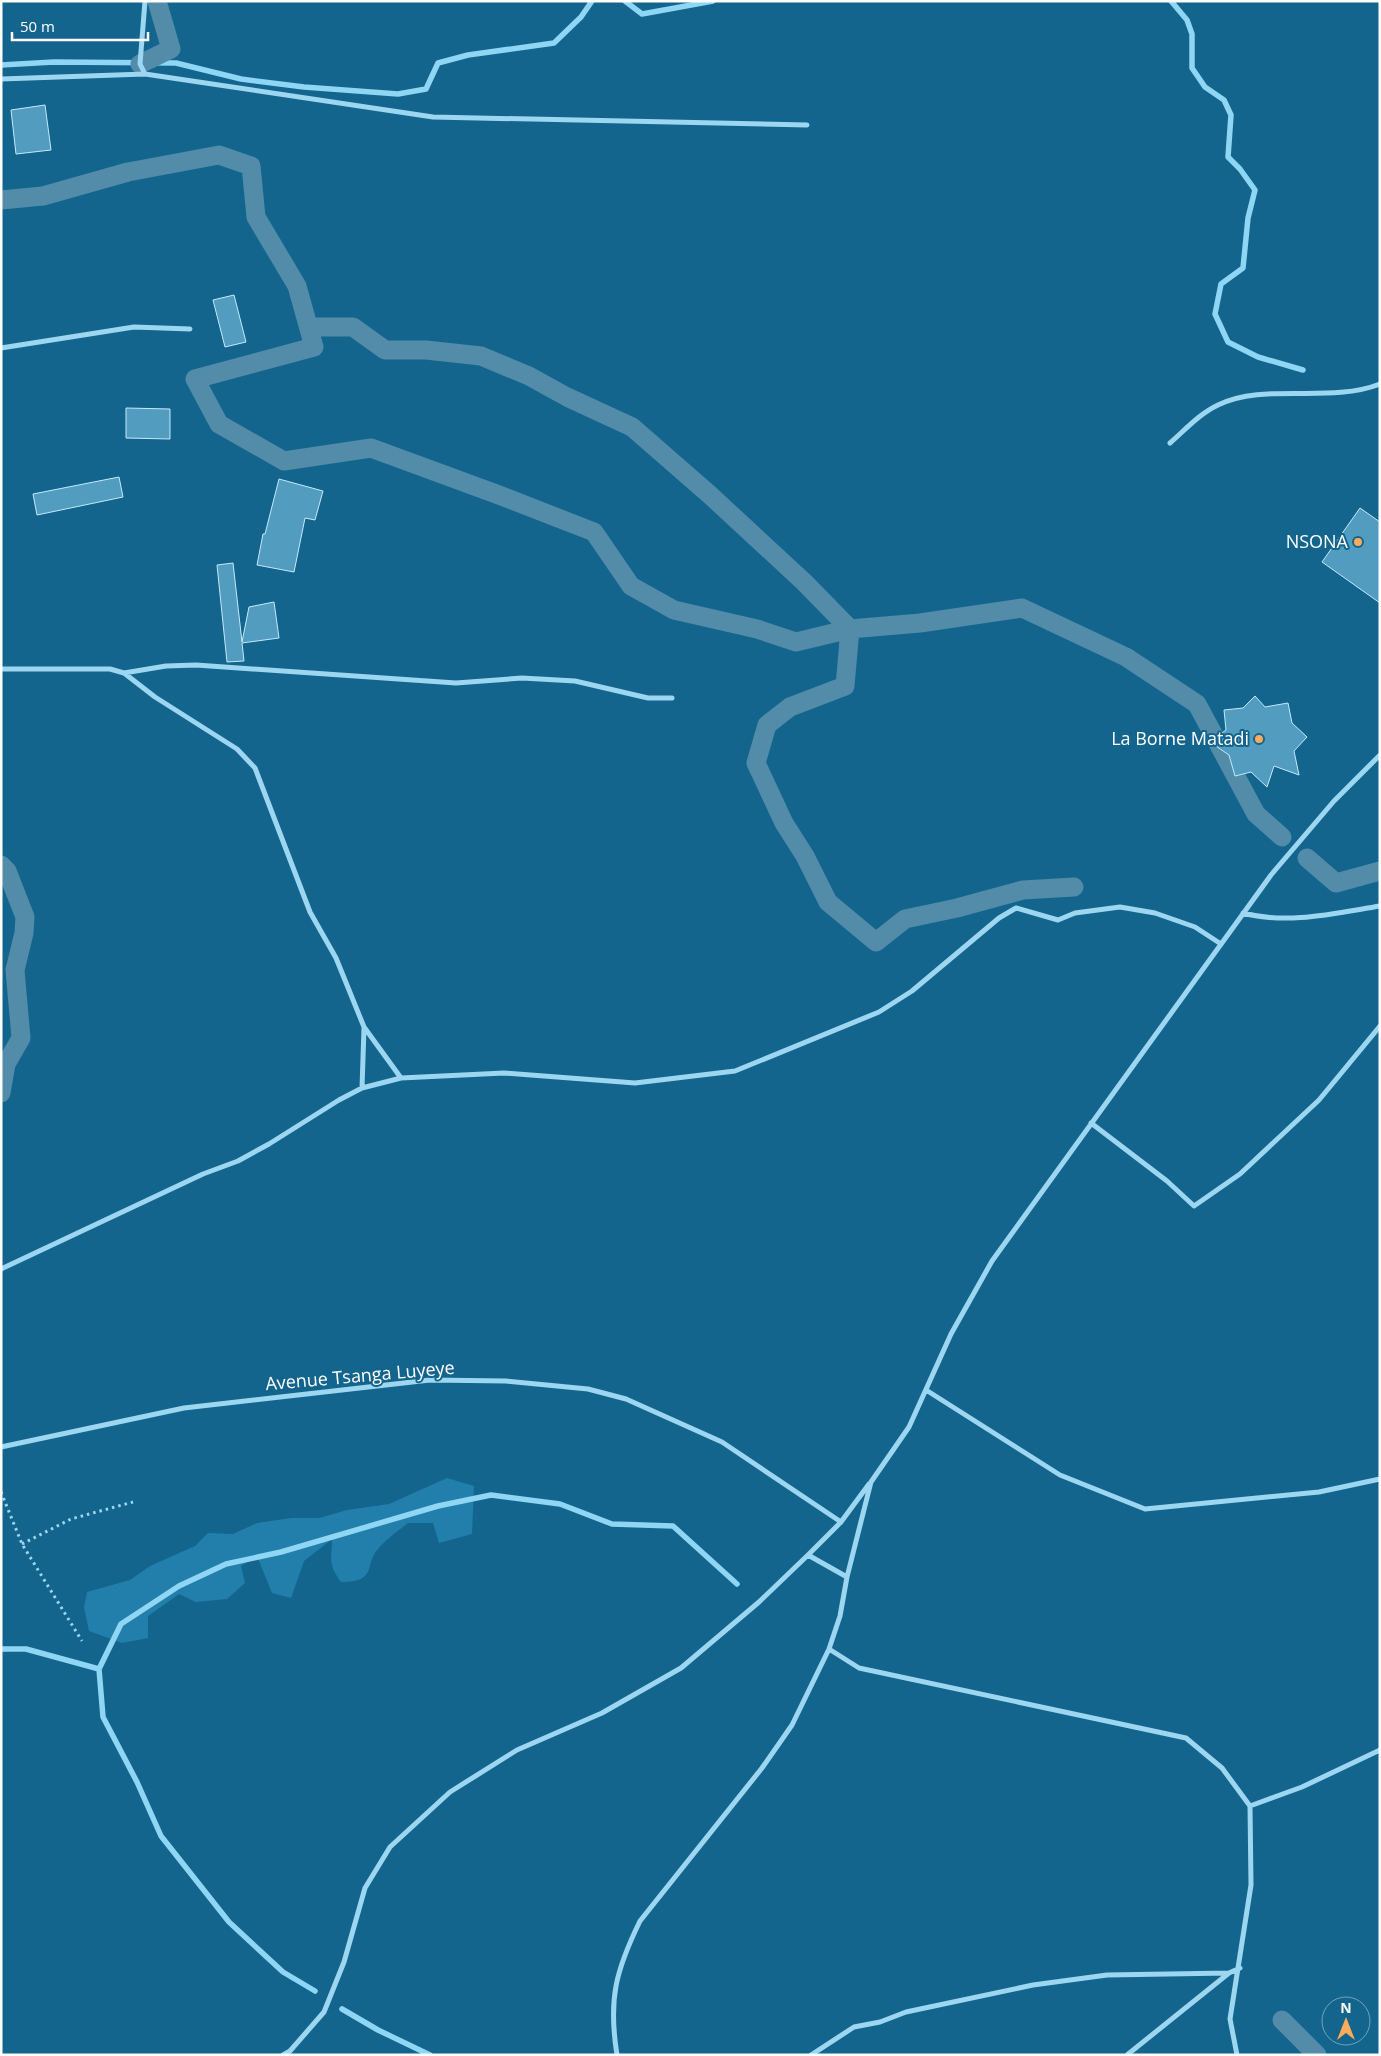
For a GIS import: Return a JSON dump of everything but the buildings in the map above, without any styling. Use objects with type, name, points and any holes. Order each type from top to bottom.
[{"type":"street","points":[[145,1],[140,64],[145,74]]},
{"type":"street","points":[[1,79],[145,74],[433,117],[807,125]]},
{"type":"street","points":[[1,348],[134,328],[190,329]]},
{"type":"street","points":[[1170,443],[1200,416],[1218,405],[1241,397],[1343,393],[1380,384]]},
{"type":"street","points":[[124,673],[166,666],[196,664],[456,683],[522,678],[576,681],[648,698],[672,698]]},
{"type":"street","points":[[1,670],[110,669],[124,673],[155,697],[237,749],[255,768],[310,912],[336,958],[364,1027],[401,1078]]},
{"type":"street","points":[[283,2055],[290,2051],[324,2012],[344,1962],[365,1888],[390,1847],[450,1792],[516,1750],[602,1713],[681,1668],[759,1602],[841,1522],[909,1427],[951,1334],[992,1261],[1271,875],[1334,800],[1380,755]]},
{"type":"street","points":[[1,1268],[203,1174],[238,1161],[362,1088],[401,1078],[504,1073],[635,1083],[735,1071],[879,1012],[912,991],[999,918],[1016,908],[1058,920],[1075,912],[1120,906],[1155,913],[1195,927],[1221,944]]},
{"type":"street","points":[[1243,913],[1263,918],[1315,916],[1380,906]]},
{"type":"street","points":[[1091,1123],[1167,1181],[1194,1206],[1240,1174],[1319,1100],[1380,1026]]},
{"type":"street","points":[[362,1088],[364,1027]]},
{"type":"street","name":"Avenue Tsanga Luyeye","points":[[1,1447],[184,1408],[430,1380],[506,1381],[588,1389],[626,1398],[722,1442],[841,1522]]},
{"type":"street","points":[[926,1390],[1060,1475],[1145,1509],[1320,1492],[1380,1479]]},
{"type":"street","points":[[617,2055],[613,2028],[616,1981],[628,1946],[640,1921],[762,1768],[792,1725],[830,1649],[840,1616],[847,1577],[871,1482]]},
{"type":"street","points":[[808,1555],[847,1577]]},
{"type":"street","points":[[830,1649],[859,1668],[1186,1738],[1222,1768],[1250,1806],[1251,1884],[1240,1968],[1230,2019],[1237,2055]]},
{"type":"street","points":[[1250,1806],[1302,1787],[1380,1750]]},
{"type":"street","points":[[1127,2055],[1229,1973],[1240,1968]]},
{"type":"street","points":[[810,2055],[854,2027],[880,2022],[906,2012],[1033,1985],[1107,1975],[1229,1973]]},
{"type":"path","points":[[1,1492],[22,1544],[82,1641]]},
{"type":"path","points":[[22,1544],[71,1519],[133,1502]]},
{"type":"shaded area","points":[[447,1478],[474,1486],[472,1534],[439,1543],[433,1523],[408,1523],[388,1538],[378,1549],[365,1576],[353,1581],[341,1582],[332,1566],[332,1539],[304,1561],[291,1598],[272,1593],[257,1556],[241,1566],[245,1583],[227,1599],[196,1602],[179,1594],[148,1616],[148,1638],[122,1643],[89,1631],[84,1607],[87,1592],[130,1580],[150,1566],[195,1546],[208,1533],[233,1534],[257,1523],[291,1518],[319,1518],[347,1510],[389,1504]]},
{"type":"waterway","points":[[140,64],[171,49],[157,1]]},
{"type":"waterway","points":[[1,65],[54,62],[176,63],[241,79],[304,87],[398,94],[426,89],[438,63],[468,55],[554,43],[581,17],[592,1]]},
{"type":"waterway","points":[[625,1],[642,14],[713,1]]},
{"type":"waterway","points":[[1171,1],[1187,20],[1192,34],[1192,68],[1205,87],[1224,100],[1231,115],[1228,157],[1240,169],[1255,190],[1248,218],[1243,268],[1221,284],[1215,314],[1228,342],[1258,357],[1303,370]]},
{"type":"waterway","points":[[1,200],[43,196],[128,172],[219,155],[251,166],[256,217],[297,286],[314,347],[195,379],[219,424],[284,461],[371,448],[499,495],[594,532],[631,586],[674,610],[757,629],[796,642],[850,629],[920,623],[1022,608],[1126,657],[1197,704],[1256,814],[1282,837]]},
{"type":"waterway","points":[[309,327],[353,327],[385,350],[426,350],[481,356],[529,376],[567,397],[632,427],[710,495],[804,582],[850,629],[845,686],[790,707],[767,725],[756,763],[784,823],[805,856],[828,902],[876,942],[905,919],[957,908],[1023,890],[1074,887]]},
{"type":"waterway","points":[[1307,858],[1336,883],[1380,871]]},
{"type":"waterway","points":[[1,865],[7,871],[25,917],[24,933],[15,970],[21,1038],[6,1064],[1,1093]]},
{"type":"waterway","points":[[1,1649],[26,1649],[99,1669],[121,1624],[179,1586],[226,1564],[281,1552],[438,1506],[491,1495],[560,1504],[612,1524],[673,1526],[737,1584]]},
{"type":"waterway","points":[[99,1669],[103,1717],[137,1782],[161,1836],[229,1922],[283,1972],[315,1991]]},
{"type":"waterway","points":[[342,2009],[378,2030],[430,2055]]},
{"type":"waterway","points":[[1282,2020],[1317,2055]]},
{"type":"place","name":"NSONA","points":[[1358,542]]},
{"type":"place","name":"La Borne Matadi","points":[[1259,739]]}]
